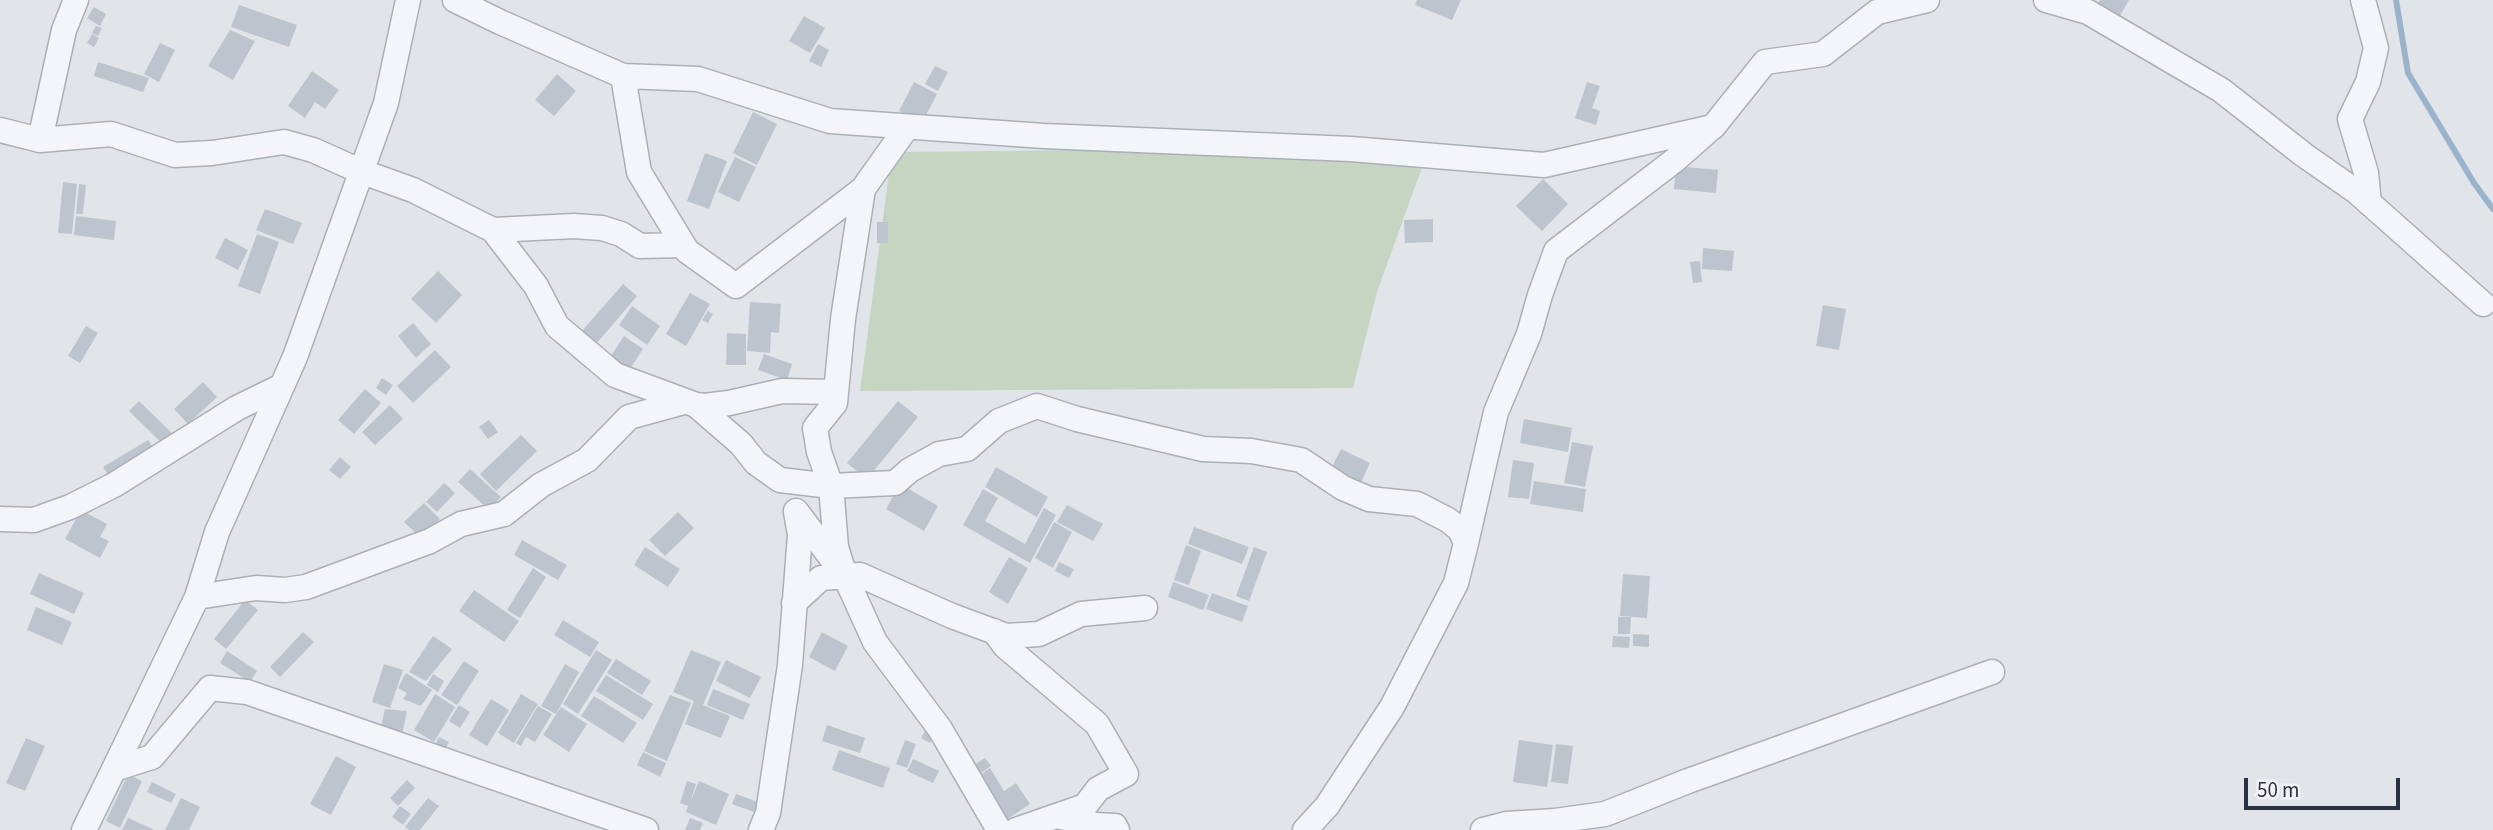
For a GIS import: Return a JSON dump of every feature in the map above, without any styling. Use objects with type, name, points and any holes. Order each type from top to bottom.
[{"type":"street","points":[[40,140],[64,30],[76,0]]},
{"type":"street","points":[[84,830],[197,597],[217,532],[295,357],[386,103],[408,0]]},
{"type":"street","points":[[455,0],[500,23],[623,76],[698,79],[830,121],[1058,137],[1351,149],[1544,166],[1713,127]]},
{"type":"street","points":[[1306,830],[1327,806],[1392,707],[1456,583],[1496,412],[1529,334],[1539,295],[1556,251],[1675,160],[1713,127],[1765,62],[1823,54],[1877,12],[1927,0]]},
{"type":"street","points":[[2046,0],[2088,12],[2221,90],[2369,203],[2483,304]]},
{"type":"street","points":[[2363,0],[2376,48],[2368,82],[2350,120],[2366,173],[2369,203]]},
{"type":"street","points":[[623,76],[639,172],[687,251],[736,286],[863,188],[907,127]]},
{"type":"street","points":[[0,130],[40,140],[111,134],[175,155],[212,153],[284,142],[313,150],[413,190],[492,230],[536,286],[557,326],[615,375],[690,404],[709,406],[782,391],[836,392]]},
{"type":"street","points":[[863,188],[843,319],[835,403],[815,428],[819,452],[831,486],[835,547],[875,642],[940,729],[999,830]]},
{"type":"street","points":[[492,230],[573,226],[602,228],[621,234],[640,246],[683,245]]},
{"type":"street","points":[[0,519],[34,520],[70,508],[114,485],[226,414],[282,386]]},
{"type":"street","points":[[690,404],[741,444],[756,463],[780,480],[796,511],[845,576]]},
{"type":"street","points":[[197,597],[256,588],[285,590],[306,587],[430,541],[461,524],[504,514],[541,485],[587,460],[629,417],[690,404]]},
{"type":"street","points":[[780,480],[831,486],[895,483],[910,470],[939,454],[967,449],[999,421],[1037,406],[1077,419],[1203,449],[1251,451],[1301,460],[1343,488],[1369,499],[1417,504],[1448,520],[1460,530],[1466,543]]},
{"type":"street","points":[[761,830],[768,813],[790,665],[800,535],[796,511]]},
{"type":"street","points":[[795,601],[833,519]]},
{"type":"street","points":[[795,601],[821,578],[860,575],[951,616],[1006,636],[1039,634],[1081,614],[1145,608]]},
{"type":"street","points":[[994,631],[1005,646],[1097,724],[1126,774],[1098,789],[1085,806],[1016,830]]},
{"type":"street","points":[[1483,830],[1506,824],[1605,814],[1688,781],[1992,672]]},
{"type":"street","points":[[114,769],[152,757],[210,688],[247,692],[607,824],[646,830]]},
{"type":"street","points":[[1057,816],[1095,825],[1115,826],[1117,830]]},
{"type":"green space","points":[[1099,150],[1424,162],[1377,292],[1353,388],[860,391],[890,166],[901,152]]},
{"type":"building","points":[[1417,0],[1461,0],[1452,20],[1415,5]]},
{"type":"building","points":[[2100,0],[2129,0],[2120,16],[2098,3]]},
{"type":"building","points":[[239,5],[297,25],[289,47],[231,27]]},
{"type":"building","points":[[94,7],[106,14],[100,26],[87,18]]},
{"type":"building","points":[[804,16],[825,28],[810,53],[789,41]]},
{"type":"building","points":[[96,26],[102,28],[98,36],[92,33]]},
{"type":"building","points":[[230,30],[255,41],[233,80],[208,66]]},
{"type":"building","points":[[92,34],[99,38],[94,47],[87,43]]},
{"type":"building","points":[[160,43],[175,50],[159,82],[144,74]]},
{"type":"building","points":[[818,44],[829,50],[821,67],[809,61]]},
{"type":"building","points":[[98,62],[149,78],[143,92],[94,76]]},
{"type":"building","points":[[935,66],[948,72],[938,91],[925,84]]},
{"type":"building","points":[[312,71],[339,90],[325,109],[315,102],[305,118],[288,106]]},
{"type":"building","points":[[557,74],[576,91],[554,116],[535,100]]},
{"type":"building","points":[[914,82],[937,94],[922,123],[899,111]]},
{"type":"building","points":[[1587,82],[1600,86],[1592,108],[1600,111],[1596,125],[1575,118]]},
{"type":"building","points":[[753,112],[777,124],[757,165],[733,153]]},
{"type":"building","points":[[705,153],[727,161],[709,209],[687,201]]},
{"type":"building","points":[[735,157],[756,167],[739,202],[718,192]]},
{"type":"building","points":[[1676,166],[1718,170],[1716,193],[1674,189]]},
{"type":"building","points":[[1543,179],[1568,204],[1542,231],[1516,206]]},
{"type":"building","points":[[63,182],[77,184],[72,234],[58,233]]},
{"type":"building","points":[[79,184],[86,185],[83,214],[76,214]]},
{"type":"building","points":[[265,209],[302,223],[293,244],[256,230]]},
{"type":"building","points":[[76,216],[116,221],[114,240],[74,235]]},
{"type":"building","points":[[1433,219],[1433,242],[1405,243],[1404,220]]},
{"type":"building","points":[[877,222],[888,222],[888,243],[877,243]]},
{"type":"building","points":[[257,234],[279,242],[260,294],[238,286]]},
{"type":"building","points":[[225,238],[248,250],[238,270],[215,258]]},
{"type":"building","points":[[1703,248],[1734,251],[1732,271],[1702,269]]},
{"type":"building","points":[[1700,261],[1702,282],[1693,283],[1690,262]]},
{"type":"building","points":[[438,271],[462,295],[436,323],[411,299]]},
{"type":"building","points":[[623,284],[637,296],[597,343],[582,331]]},
{"type":"building","points":[[690,293],[710,304],[686,346],[666,334]]},
{"type":"building","points":[[750,302],[781,304],[779,333],[771,332],[770,353],[747,351]]},
{"type":"building","points":[[1823,305],[1846,309],[1839,350],[1816,346]]},
{"type":"building","points":[[632,306],[660,326],[647,345],[619,325]]},
{"type":"building","points":[[708,311],[713,314],[708,323],[702,320]]},
{"type":"building","points":[[413,323],[431,344],[416,358],[398,336]]},
{"type":"building","points":[[86,326],[98,333],[80,363],[68,356]]},
{"type":"building","points":[[727,333],[746,334],[746,365],[726,365]]},
{"type":"building","points":[[624,336],[643,349],[628,372],[609,359]]},
{"type":"building","points":[[435,350],[451,367],[413,403],[397,386]]},
{"type":"building","points":[[764,354],[792,364],[787,380],[758,370]]},
{"type":"building","points":[[382,378],[393,385],[386,395],[376,388]]},
{"type":"building","points":[[203,382],[217,397],[188,424],[174,409]]},
{"type":"building","points":[[365,389],[381,403],[354,434],[338,420]]},
{"type":"building","points":[[139,401],[176,437],[166,447],[129,411]]},
{"type":"building","points":[[898,401],[918,417],[867,479],[847,463]]},
{"type":"building","points":[[390,405],[403,419],[375,445],[362,432]]},
{"type":"building","points":[[1524,419],[1572,428],[1568,452],[1520,443]]},
{"type":"building","points":[[489,420],[498,432],[488,439],[479,427]]},
{"type":"building","points":[[521,435],[537,451],[496,491],[480,474]]},
{"type":"building","points":[[148,440],[156,452],[111,480],[103,467]]},
{"type":"building","points":[[1572,442],[1593,446],[1585,487],[1564,483]]},
{"type":"building","points":[[1341,449],[1370,463],[1357,491],[1327,477]]},
{"type":"building","points":[[340,457],[351,467],[340,479],[329,470]]},
{"type":"building","points":[[1513,460],[1534,463],[1529,499],[1508,497]]},
{"type":"building","points":[[996,467],[1048,497],[1037,517],[985,487]]},
{"type":"building","points":[[470,469],[501,497],[489,510],[458,482]]},
{"type":"building","points":[[1534,481],[1586,489],[1583,512],[1530,504]]},
{"type":"building","points":[[444,483],[455,493],[437,512],[426,502]]},
{"type":"building","points":[[900,484],[938,506],[924,531],[886,509]]},
{"type":"building","points":[[983,489],[998,498],[985,521],[1025,544],[1044,508],[1056,515],[1030,563],[963,525]]},
{"type":"building","points":[[424,503],[440,519],[421,538],[404,522]]},
{"type":"building","points":[[1067,505],[1103,524],[1093,541],[1057,522]]},
{"type":"building","points":[[81,510],[107,524],[100,537],[109,541],[100,558],[65,539]]},
{"type":"building","points":[[678,512],[694,528],[665,556],[649,540]]},
{"type":"building","points":[[1054,522],[1072,532],[1053,568],[1035,558]]},
{"type":"building","points":[[1194,527],[1249,547],[1242,564],[1188,544]]},
{"type":"building","points":[[522,540],[567,565],[558,580],[514,555]]},
{"type":"building","points":[[1186,545],[1201,551],[1189,585],[1174,580]]},
{"type":"building","points":[[645,547],[680,569],[668,587],[634,565]]},
{"type":"building","points":[[1254,547],[1267,552],[1249,601],[1236,596]]},
{"type":"building","points":[[1009,557],[1028,568],[1008,604],[989,592]]},
{"type":"building","points":[[1059,562],[1074,569],[1069,578],[1055,571]]},
{"type":"building","points":[[533,568],[546,577],[520,618],[507,610]]},
{"type":"building","points":[[39,573],[84,593],[74,614],[30,594]]},
{"type":"building","points":[[1623,574],[1650,576],[1647,618],[1620,616]]},
{"type":"building","points":[[1173,582],[1209,595],[1203,610],[1168,597]]},
{"type":"building","points":[[474,590],[519,621],[504,642],[459,611]]},
{"type":"building","points":[[1212,593],[1248,606],[1242,622],[1206,609]]},
{"type":"building","points":[[245,600],[258,610],[226,649],[214,639]]},
{"type":"building","points":[[36,607],[72,622],[62,645],[27,630]]},
{"type":"building","points":[[1618,617],[1631,617],[1630,634],[1618,634]]},
{"type":"building","points":[[563,620],[599,642],[590,657],[554,635]]},
{"type":"building","points":[[303,632],[314,642],[280,677],[270,667]]},
{"type":"building","points":[[822,632],[848,646],[835,671],[809,657]]},
{"type":"building","points":[[1633,634],[1649,635],[1649,647],[1633,646]]},
{"type":"building","points":[[433,636],[452,649],[426,681],[409,672]]},
{"type":"building","points":[[1613,636],[1630,637],[1629,648],[1612,647]]},
{"type":"building","points":[[596,650],[612,660],[578,714],[563,704]]},
{"type":"building","points":[[691,650],[721,662],[703,705],[730,716],[721,738],[685,724],[694,701],[673,692]]},
{"type":"building","points":[[227,651],[257,671],[250,682],[220,663]]},
{"type":"building","points":[[616,659],[651,681],[642,695],[607,673]]},
{"type":"building","points":[[726,660],[761,677],[750,698],[716,681]]},
{"type":"building","points":[[464,661],[479,671],[457,705],[441,695]]},
{"type":"building","points":[[384,664],[403,670],[390,708],[372,702]]},
{"type":"building","points":[[565,664],[579,672],[556,714],[541,706]]},
{"type":"building","points":[[406,673],[432,690],[421,706],[403,699],[407,693],[398,688]]},
{"type":"building","points":[[433,674],[444,681],[438,692],[427,685]]},
{"type":"building","points":[[606,675],[653,704],[643,720],[596,691]]},
{"type":"building","points":[[713,689],[750,704],[743,720],[707,705]]},
{"type":"building","points":[[435,694],[455,707],[434,742],[414,730]]},
{"type":"building","points":[[521,694],[538,704],[514,743],[498,733]]},
{"type":"building","points":[[670,695],[691,703],[667,761],[644,751]]},
{"type":"building","points":[[594,696],[637,723],[623,743],[581,716]]},
{"type":"building","points":[[491,699],[509,710],[487,746],[469,735]]},
{"type":"building","points":[[459,705],[470,712],[460,728],[449,721]]},
{"type":"building","points":[[538,706],[552,714],[535,742],[526,737],[521,746],[516,743]]},
{"type":"building","points":[[561,707],[587,724],[569,752],[543,735]]},
{"type":"building","points":[[385,709],[407,711],[401,740],[379,735]]},
{"type":"building","points":[[827,725],[865,738],[860,753],[822,741]]},
{"type":"building","points":[[927,728],[936,733],[930,743],[921,738]]},
{"type":"building","points":[[439,737],[449,742],[445,750],[435,745]]},
{"type":"building","points":[[26,738],[45,746],[25,791],[6,783]]},
{"type":"building","points":[[905,740],[916,744],[907,768],[896,764]]},
{"type":"building","points":[[1519,740],[1553,745],[1547,787],[1513,782]]},
{"type":"building","points":[[1556,744],[1573,746],[1568,784],[1551,782]]},
{"type":"building","points":[[839,750],[890,768],[883,788],[832,770]]},
{"type":"building","points":[[643,752],[666,763],[660,777],[637,765]]},
{"type":"building","points":[[336,756],[356,767],[331,815],[310,804]]},
{"type":"building","points":[[985,758],[991,766],[972,779],[966,770]]},
{"type":"building","points":[[913,759],[939,771],[933,783],[907,771]]},
{"type":"building","points":[[990,768],[1004,791],[1016,783],[1030,804],[1000,824],[972,780]]},
{"type":"building","points":[[128,774],[142,781],[120,828],[106,821]]},
{"type":"building","points":[[407,780],[415,788],[398,806],[390,798]]},
{"type":"building","points":[[687,781],[696,784],[690,803],[699,781],[729,794],[716,825],[686,812],[688,806],[680,803]]},
{"type":"building","points":[[152,782],[176,794],[171,803],[147,792]]},
{"type":"building","points":[[736,794],[758,802],[754,812],[732,804]]},
{"type":"building","points":[[181,798],[200,807],[189,830],[165,830]]},
{"type":"building","points":[[428,798],[439,806],[420,830],[409,830],[405,827]]},
{"type":"building","points":[[400,806],[411,814],[403,825],[392,817]]},
{"type":"building","points":[[128,818],[155,830],[122,830]]},
{"type":"building","points":[[690,818],[703,823],[700,830],[685,830]]},
{"type":"waterway","points":[[2396,0],[2408,73],[2474,183],[2493,209]]}]
